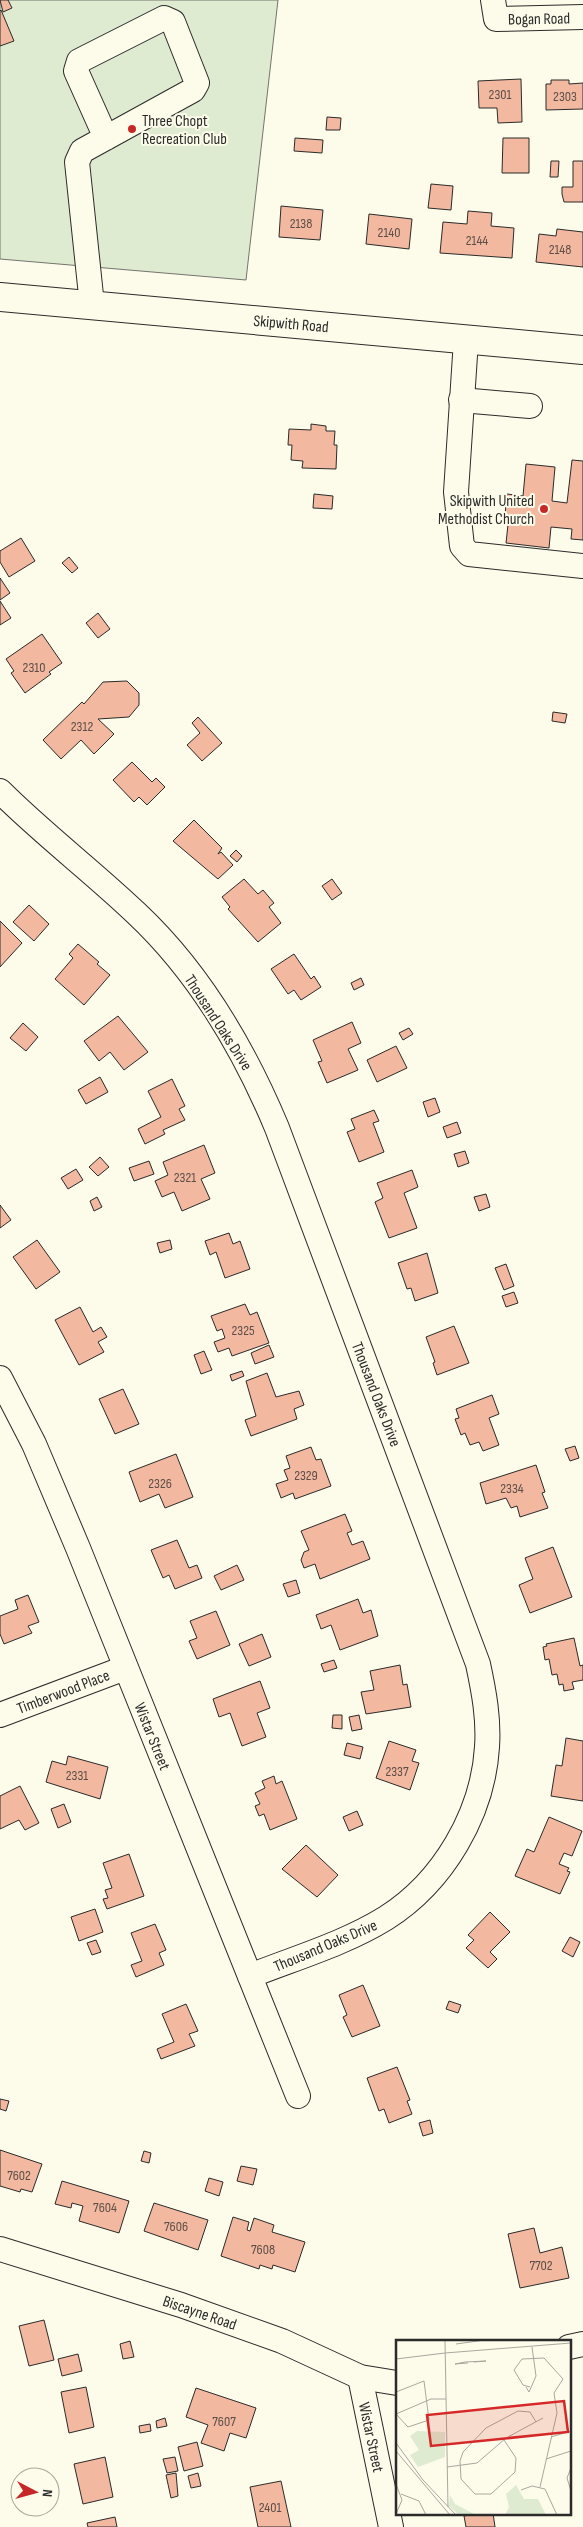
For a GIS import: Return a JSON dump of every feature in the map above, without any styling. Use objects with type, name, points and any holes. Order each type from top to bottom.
[{"type":"main road","name":"Skipwith Road","points":[[0,297],[583,350]]},
{"type":"street","name":"Bogan Road","points":[[494,10],[583,17]]},
{"type":"street","points":[[92,305],[77,162],[82,151],[106,138],[193,90],[197,83],[173,22],[164,18],[79,61],[76,71],[106,138]]},
{"type":"street","points":[[466,340],[456,492],[462,546],[469,554],[583,566]]},
{"type":"street","points":[[461,400],[530,406]]},
{"type":"street","name":"Thousand Oaks Drive","points":[[0,790],[32,823],[109,888],[162,939],[203,991],[246,1061],[266,1102],[291,1165],[475,1655],[486,1696],[487,1748],[480,1789],[458,1841],[435,1875],[415,1896],[387,1917],[356,1934],[250,1976]]},
{"type":"street","name":"Wistar Street","points":[[0,1378],[34,1444],[298,2096]]},
{"type":"street","name":"Timberwood Place","points":[[0,1715],[125,1668]]},
{"type":"street","name":"Biscayne Road","points":[[0,2249],[181,2305],[282,2341],[360,2377],[396,2383]]},
{"type":"street","points":[[570,2346],[583,2344]]},
{"type":"street","name":"Wistar Street","points":[[360,2377],[391,2527]]},
{"type":"green space","name":"Three Chopt Recreation Club","points":[[0,0],[278,0],[246,280],[0,259]]},
{"type":"building","points":[[0,0],[8,0],[12,8],[3,12]]},
{"type":"building","points":[[0,11],[14,41],[0,46]]},
{"type":"building","points":[[521,79],[522,122],[498,123],[497,108],[479,108],[478,81]]},
{"type":"building","points":[[551,80],[569,80],[569,84],[583,83],[583,109],[546,110],[546,84],[551,84]]},
{"type":"building","points":[[327,117],[341,118],[340,130],[326,130]]},
{"type":"building","points":[[295,138],[323,140],[322,153],[294,151]]},
{"type":"building","points":[[503,138],[529,138],[529,173],[502,173]]},
{"type":"building","points":[[551,161],[559,161],[558,177],[550,177]]},
{"type":"building","points":[[573,161],[583,161],[583,202],[564,202],[562,194],[562,187],[573,187]]},
{"type":"building","points":[[431,184],[453,186],[451,210],[428,208]]},
{"type":"building","points":[[281,206],[323,210],[320,240],[279,237]]},
{"type":"building","points":[[468,211],[492,213],[491,226],[514,228],[512,258],[440,253],[443,222],[467,224]]},
{"type":"building","points":[[369,214],[412,219],[409,249],[366,244]]},
{"type":"building","points":[[557,229],[583,232],[583,267],[536,262],[539,234],[556,236]]},
{"type":"building","points":[[311,424],[326,426],[326,431],[335,431],[334,445],[337,445],[336,469],[302,468],[303,461],[291,460],[292,445],[288,445],[289,429],[311,430]]},
{"type":"building","name":"Skipwith United Methodist Church","points":[[572,460],[583,461],[583,540],[571,539],[572,529],[551,527],[549,548],[506,543],[509,515],[505,515],[507,494],[523,496],[526,464],[555,467],[552,501],[567,503]]},
{"type":"building","points":[[314,494],[333,496],[332,509],[313,508]]},
{"type":"building","points":[[21,538],[35,561],[9,577],[0,562],[0,551]]},
{"type":"building","points":[[69,557],[78,568],[72,573],[62,563]]},
{"type":"building","points":[[0,578],[10,593],[0,600]]},
{"type":"building","points":[[0,601],[11,618],[0,625]]},
{"type":"building","points":[[98,613],[110,629],[98,638],[86,623]]},
{"type":"building","points":[[42,634],[62,663],[49,672],[51,674],[25,693],[11,673],[14,671],[6,659]]},
{"type":"building","points":[[127,681],[139,693],[139,705],[129,717],[98,719],[114,734],[94,754],[81,740],[61,759],[43,740],[82,702],[84,704],[103,682]]},
{"type":"building","points":[[553,712],[567,714],[565,723],[552,721]]},
{"type":"building","points":[[198,717],[222,743],[202,761],[187,745],[200,733],[192,723]]},
{"type":"building","points":[[132,762],[152,782],[156,778],[165,787],[147,805],[139,797],[134,802],[113,780]]},
{"type":"building","points":[[194,820],[222,848],[218,854],[221,852],[233,865],[218,879],[173,841]]},
{"type":"building","points":[[236,850],[242,856],[237,862],[230,856]]},
{"type":"building","points":[[244,879],[258,894],[263,890],[274,903],[269,907],[281,923],[258,942],[228,909],[230,907],[222,897]]},
{"type":"building","points":[[332,879],[342,893],[332,900],[322,886]]},
{"type":"building","points":[[29,905],[49,924],[34,941],[13,922]]},
{"type":"building","points":[[0,921],[22,943],[0,967]]},
{"type":"building","points":[[78,944],[99,962],[97,964],[110,975],[84,1005],[55,979],[73,958],[69,954]]},
{"type":"building","points":[[294,954],[311,979],[314,976],[321,987],[301,1000],[294,990],[288,994],[271,969]]},
{"type":"building","points":[[361,978],[364,985],[354,990],[351,983]]},
{"type":"building","points":[[118,1016],[148,1052],[124,1070],[110,1052],[99,1061],[84,1041]]},
{"type":"building","points":[[352,1022],[361,1043],[348,1049],[358,1070],[327,1083],[318,1062],[322,1061],[313,1040]]},
{"type":"building","points":[[23,1023],[38,1037],[26,1051],[10,1038]]},
{"type":"building","points":[[409,1028],[413,1034],[403,1040],[399,1033]]},
{"type":"building","points":[[396,1046],[407,1068],[377,1082],[367,1060]]},
{"type":"building","points":[[100,1077],[108,1092],[86,1104],[78,1090]]},
{"type":"building","points":[[172,1079],[185,1106],[179,1109],[185,1120],[163,1130],[165,1134],[145,1144],[138,1129],[161,1117],[148,1091]]},
{"type":"building","points":[[435,1098],[440,1112],[428,1117],[423,1102]]},
{"type":"building","points":[[374,1110],[379,1121],[373,1123],[384,1152],[359,1162],[347,1132],[355,1129],[351,1119]]},
{"type":"building","points":[[457,1122],[461,1133],[447,1138],[443,1127]]},
{"type":"building","points":[[204,1145],[215,1173],[201,1179],[210,1199],[182,1211],[174,1192],[162,1197],[155,1181],[168,1175],[163,1162]]},
{"type":"building","points":[[465,1151],[469,1163],[458,1167],[454,1154]]},
{"type":"building","points":[[100,1157],[109,1167],[98,1176],[89,1167]]},
{"type":"building","points":[[149,1161],[154,1174],[134,1181],[129,1168]]},
{"type":"building","points":[[76,1169],[83,1180],[68,1189],[61,1178]]},
{"type":"building","points":[[412,1170],[418,1187],[404,1193],[417,1228],[389,1238],[375,1202],[383,1198],[377,1183]]},
{"type":"building","points":[[486,1194],[490,1207],[479,1211],[474,1197]]},
{"type":"building","points":[[97,1197],[102,1207],[94,1211],[90,1201]]},
{"type":"building","points":[[0,1205],[11,1220],[0,1228]]},
{"type":"building","points":[[229,1233],[233,1244],[240,1241],[250,1269],[225,1278],[216,1252],[210,1255],[205,1241]]},
{"type":"building","points":[[37,1240],[60,1272],[36,1289],[13,1257]]},
{"type":"building","points":[[170,1240],[172,1249],[160,1253],[157,1243]]},
{"type":"building","points":[[427,1253],[438,1293],[415,1301],[411,1288],[407,1289],[398,1263]]},
{"type":"building","points":[[506,1264],[514,1286],[504,1290],[495,1268]]},
{"type":"building","points":[[514,1292],[518,1303],[506,1307],[502,1296]]},
{"type":"building","points":[[245,1304],[250,1315],[257,1312],[269,1343],[232,1356],[229,1348],[218,1352],[214,1342],[225,1338],[222,1329],[217,1331],[211,1316]]},
{"type":"building","points":[[80,1307],[93,1332],[101,1327],[107,1337],[98,1342],[104,1352],[79,1365],[55,1320]]},
{"type":"building","points":[[454,1326],[469,1363],[437,1375],[433,1363],[435,1362],[426,1337]]},
{"type":"building","points":[[269,1345],[274,1357],[255,1364],[251,1353]]},
{"type":"building","points":[[204,1351],[212,1370],[201,1374],[194,1355]]},
{"type":"building","points":[[242,1371],[244,1376],[232,1381],[230,1375]]},
{"type":"building","points":[[267,1373],[276,1397],[299,1391],[304,1405],[294,1409],[297,1419],[251,1436],[245,1420],[256,1416],[246,1381]]},
{"type":"building","points":[[123,1389],[139,1424],[115,1434],[99,1399]]},
{"type":"building","points":[[492,1395],[499,1414],[489,1418],[499,1445],[483,1451],[479,1442],[470,1445],[465,1433],[461,1435],[455,1419],[459,1418],[456,1409]]},
{"type":"building","points":[[575,1446],[579,1458],[570,1461],[565,1449]]},
{"type":"building","points":[[311,1447],[316,1460],[321,1459],[331,1486],[295,1499],[293,1493],[281,1498],[276,1484],[288,1480],[284,1470],[290,1468],[286,1456]]},
{"type":"building","points":[[176,1454],[193,1497],[165,1508],[159,1494],[140,1502],[129,1472]]},
{"type":"building","points":[[536,1465],[545,1492],[542,1493],[548,1508],[520,1517],[517,1506],[511,1508],[506,1498],[486,1504],[480,1483]]},
{"type":"building","points":[[345,1514],[352,1531],[347,1533],[352,1545],[363,1541],[370,1559],[320,1579],[315,1564],[304,1568],[301,1560],[304,1552],[309,1550],[301,1531]]},
{"type":"building","points":[[177,1540],[189,1568],[197,1565],[202,1578],[175,1589],[169,1575],[163,1578],[151,1550]]},
{"type":"building","points":[[553,1547],[572,1597],[530,1613],[519,1585],[533,1579],[525,1558]]},
{"type":"building","points":[[237,1565],[244,1580],[221,1590],[214,1576]]},
{"type":"building","points":[[296,1580],[300,1593],[288,1597],[283,1584]]},
{"type":"building","points":[[28,1595],[39,1622],[28,1626],[32,1633],[4,1644],[0,1634],[0,1616],[18,1609],[15,1600]]},
{"type":"building","points":[[358,1599],[363,1613],[371,1610],[378,1636],[340,1650],[331,1625],[321,1629],[316,1615]]},
{"type":"building","points":[[216,1611],[230,1645],[197,1659],[189,1641],[197,1638],[190,1621]]},
{"type":"building","points":[[262,1634],[271,1657],[249,1666],[239,1644]]},
{"type":"building","points":[[574,1638],[580,1666],[583,1665],[583,1680],[572,1682],[574,1689],[564,1691],[563,1684],[559,1685],[557,1674],[552,1675],[549,1659],[545,1660],[543,1647],[547,1646],[546,1644]]},
{"type":"building","points":[[334,1660],[337,1668],[324,1672],[321,1664]]},
{"type":"building","points":[[400,1665],[403,1685],[407,1684],[411,1707],[366,1714],[361,1692],[374,1690],[370,1671]]},
{"type":"building","points":[[260,1681],[270,1708],[257,1713],[266,1737],[242,1746],[230,1713],[219,1717],[213,1699]]},
{"type":"building","points":[[333,1715],[342,1715],[342,1729],[332,1728]]},
{"type":"building","points":[[359,1715],[362,1729],[352,1731],[349,1717]]},
{"type":"building","points":[[566,1738],[583,1741],[583,1801],[551,1796],[556,1765],[562,1766]]},
{"type":"building","points":[[389,1741],[416,1750],[412,1761],[419,1763],[410,1790],[376,1778]]},
{"type":"building","points":[[347,1743],[363,1747],[360,1759],[344,1755]]},
{"type":"building","points":[[68,1756],[108,1767],[100,1799],[46,1782],[52,1761],[66,1765]]},
{"type":"building","points":[[274,1776],[276,1784],[282,1781],[297,1819],[270,1830],[264,1814],[259,1816],[255,1806],[260,1804],[255,1793],[265,1788],[262,1781]]},
{"type":"building","points":[[20,1786],[39,1823],[25,1830],[19,1820],[0,1829],[0,1796]]},
{"type":"building","points":[[64,1804],[71,1822],[58,1828],[51,1809]]},
{"type":"building","points":[[357,1811],[363,1825],[349,1831],[343,1817]]},
{"type":"building","points":[[549,1817],[582,1831],[572,1856],[564,1853],[559,1864],[569,1868],[567,1871],[570,1872],[560,1894],[515,1876],[527,1849],[534,1852]]},
{"type":"building","points":[[306,1845],[338,1875],[317,1897],[282,1869]]},
{"type":"building","points":[[129,1854],[144,1896],[107,1909],[103,1899],[108,1898],[105,1890],[112,1888],[103,1863]]},
{"type":"building","points":[[95,1909],[103,1932],[79,1941],[71,1917]]},
{"type":"building","points":[[490,1912],[510,1932],[490,1952],[497,1959],[488,1968],[466,1948],[474,1940],[468,1935]]},
{"type":"building","points":[[155,1924],[166,1950],[159,1953],[164,1965],[136,1977],[131,1965],[142,1961],[131,1933]]},
{"type":"building","points":[[570,1937],[580,1942],[573,1957],[562,1951]]},
{"type":"building","points":[[96,1940],[101,1952],[92,1955],[87,1943]]},
{"type":"building","points":[[363,1985],[380,2026],[352,2037],[343,2017],[347,2015],[339,1995]]},
{"type":"building","points":[[449,2001],[461,2005],[458,2013],[446,2009]]},
{"type":"building","points":[[186,2004],[198,2031],[189,2034],[195,2046],[161,2059],[157,2049],[174,2042],[162,2014]]},
{"type":"building","points":[[397,2067],[410,2100],[407,2101],[412,2114],[389,2123],[384,2109],[379,2111],[367,2078]]},
{"type":"building","points":[[0,2099],[9,2101],[6,2111],[0,2109]]},
{"type":"building","points":[[430,2120],[433,2133],[423,2136],[419,2123]]},
{"type":"building","points":[[0,2150],[42,2164],[32,2192],[21,2189],[20,2192],[0,2186]]},
{"type":"building","points":[[144,2151],[151,2153],[149,2163],[141,2161]]},
{"type":"building","points":[[241,2166],[257,2169],[253,2185],[237,2181]]},
{"type":"building","points":[[209,2178],[223,2182],[219,2196],[205,2191]]},
{"type":"building","points":[[62,2181],[129,2201],[119,2233],[79,2221],[83,2206],[72,2203],[71,2208],[55,2204]]},
{"type":"building","points":[[154,2203],[208,2220],[198,2250],[144,2231]]},
{"type":"building","points":[[233,2217],[249,2222],[247,2230],[250,2231],[254,2218],[274,2225],[272,2232],[305,2242],[295,2272],[273,2265],[272,2269],[260,2265],[259,2269],[221,2256]]},
{"type":"building","points":[[534,2228],[540,2253],[562,2247],[569,2278],[520,2288],[508,2234]]},
{"type":"building","points":[[44,2320],[54,2360],[29,2366],[19,2326]]},
{"type":"building","points":[[130,2341],[134,2357],[123,2359],[120,2344]]},
{"type":"building","points":[[78,2354],[82,2371],[62,2376],[58,2359]]},
{"type":"building","points":[[86,2387],[94,2427],[69,2433],[61,2392]]},
{"type":"building","points":[[196,2388],[256,2408],[246,2438],[230,2433],[224,2451],[201,2443],[208,2425],[186,2417]]},
{"type":"building","points":[[165,2418],[167,2426],[157,2428],[156,2421]]},
{"type":"building","points":[[150,2424],[151,2431],[140,2433],[139,2426]]},
{"type":"building","points":[[197,2442],[203,2466],[184,2471],[178,2447]]},
{"type":"building","points":[[105,2457],[113,2497],[83,2504],[74,2464]]},
{"type":"building","points":[[175,2457],[178,2471],[167,2473],[163,2459]]},
{"type":"building","points":[[176,2473],[178,2496],[171,2498],[166,2475]]},
{"type":"building","points":[[198,2473],[201,2486],[191,2488],[188,2476]]},
{"type":"building","points":[[281,2481],[291,2527],[258,2527],[250,2487]]},
{"type":"building","points":[[493,2514],[495,2527],[466,2527],[464,2516]]},
{"type":"building","points":[[115,2517],[117,2527],[88,2527],[87,2523]]},
{"type":"place","name":"Three Chopt Recreation Club","points":[[132,129]]},
{"type":"place","name":"Skipwith United Methodist Church","points":[[544,509]]}]
